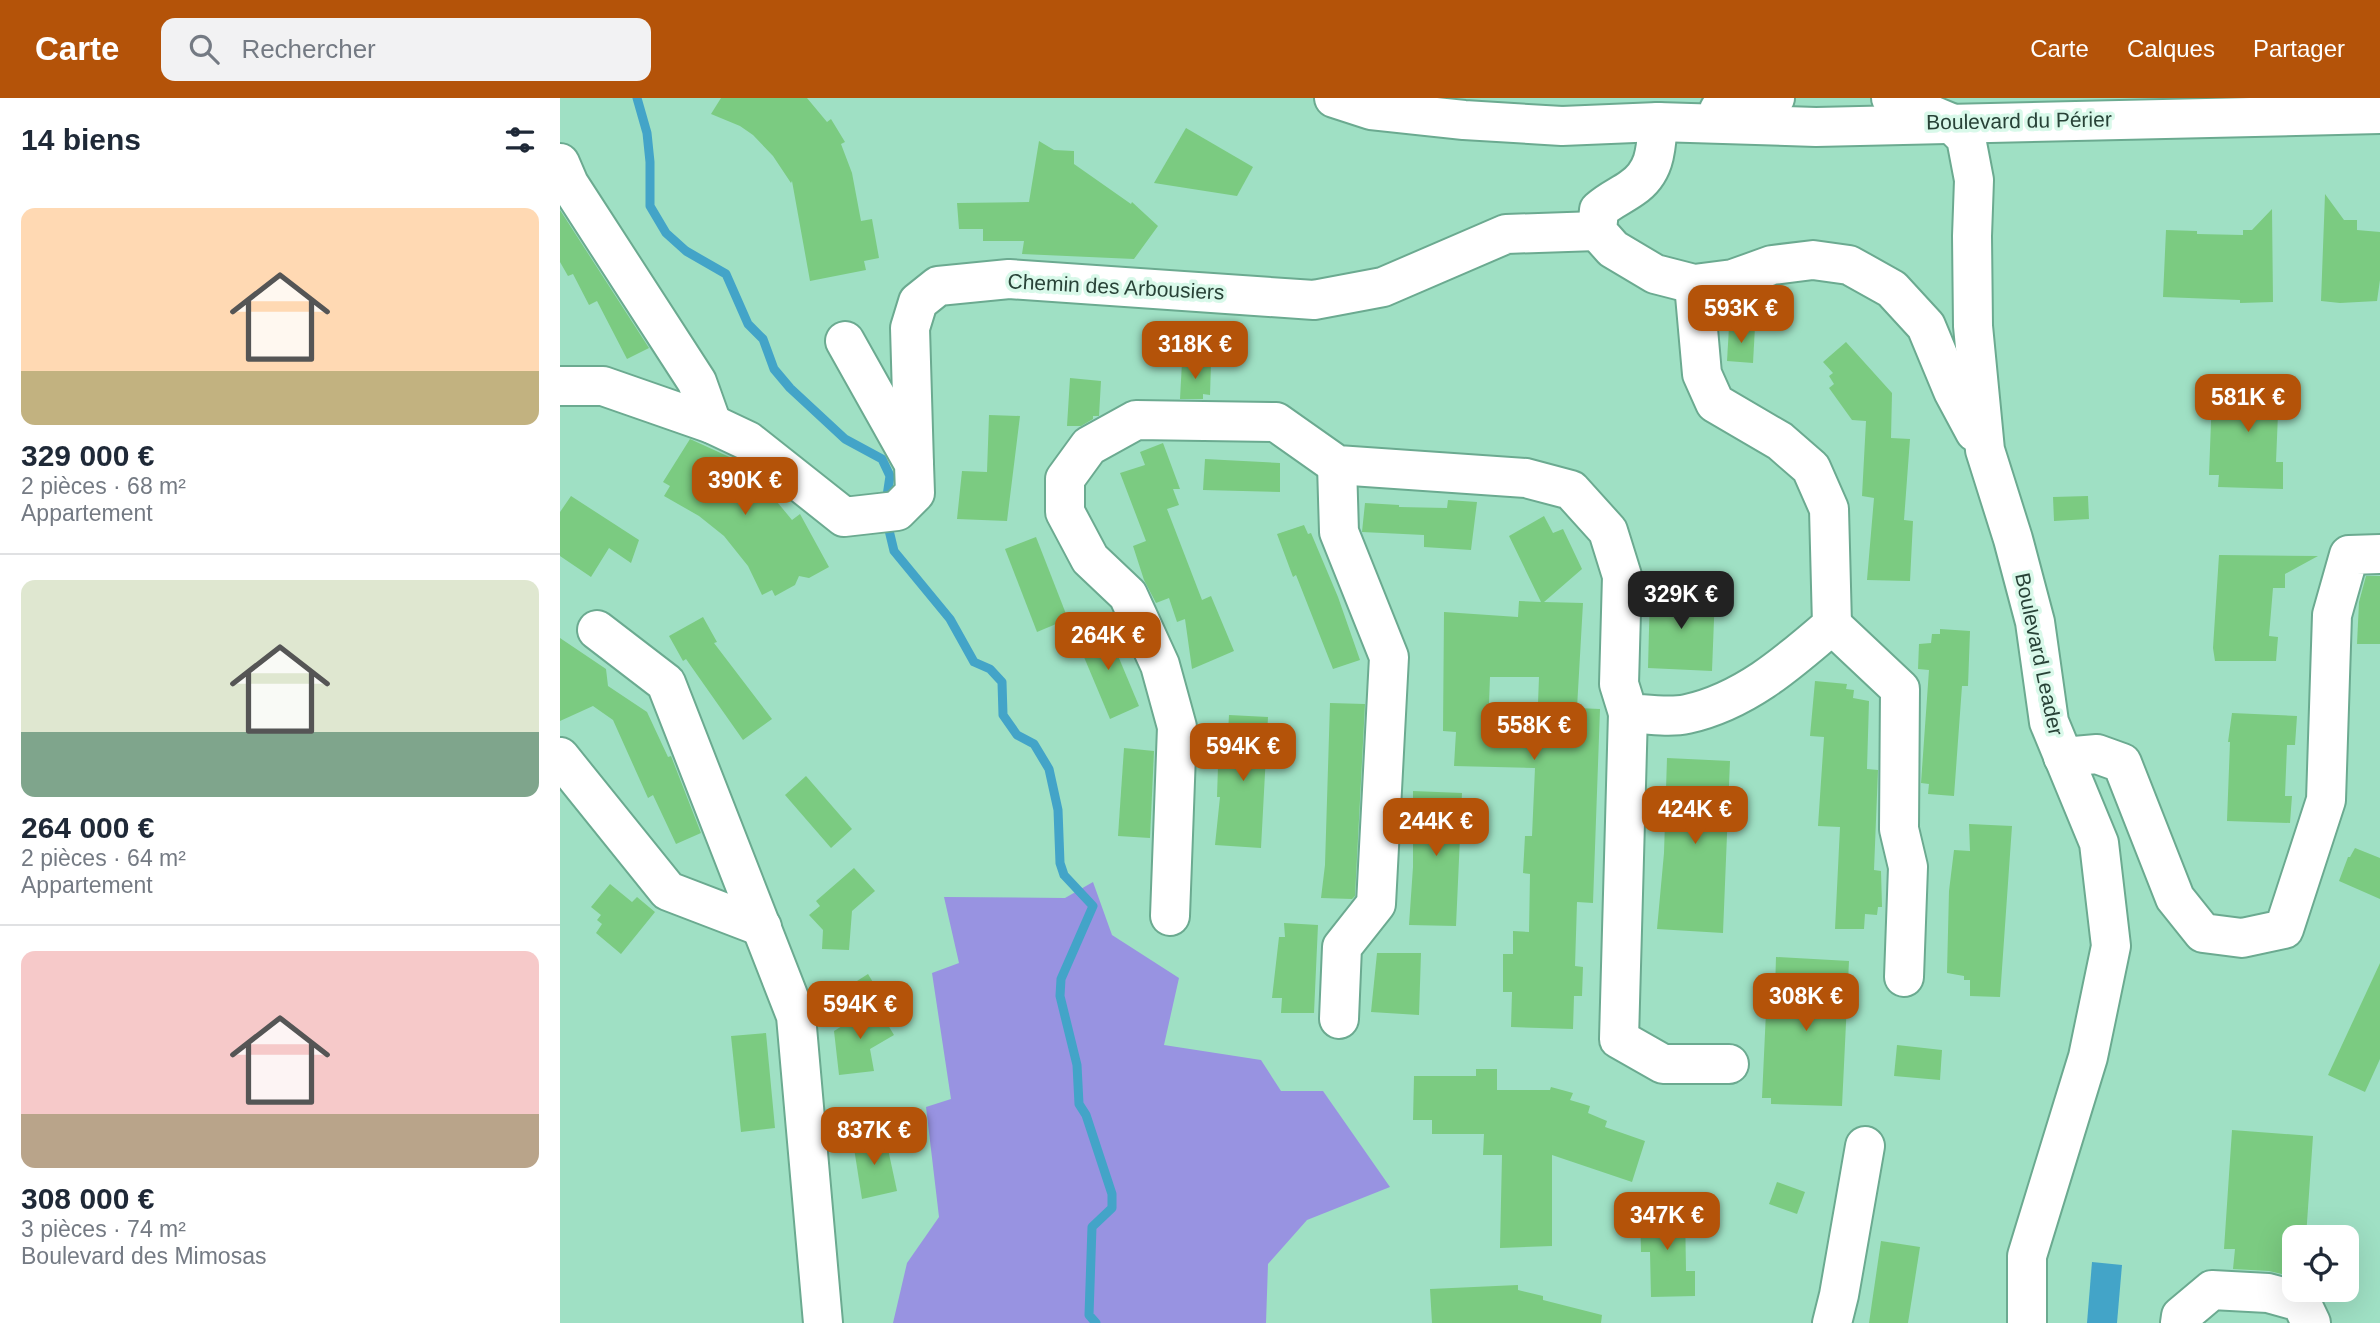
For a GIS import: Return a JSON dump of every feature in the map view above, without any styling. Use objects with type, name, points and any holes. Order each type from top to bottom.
[{"type":"street","name":"Boulevard du Périer","points":[[1334,98],[1371,110],[1464,120],[1562,126],[1658,122],[1816,127],[2380,114]]},
{"type":"street","name":"Boulevard du Périer","points":[[1658,122],[1775,98]]},
{"type":"street","points":[[1891,98],[1951,122],[1965,135],[1974,180]]},
{"type":"street","points":[[1658,122],[1655,160],[1647,175],[1599,210],[1597,231],[1613,249],[1655,274],[1694,284],[1733,279],[1772,265],[1813,260],[1849,265],[1892,289],[1926,326],[1953,391],[1985,450]]},
{"type":"street","points":[[1974,180],[1989,140],[2003,122]]},
{"type":"street","points":[[560,163],[569,184],[697,382],[712,424]]},
{"type":"street","name":"Boulevard Leader","points":[[1974,180],[1971,250],[1973,326],[1985,450],[2035,622],[2049,722],[2099,844],[2111,946],[2088,1057],[2027,1256],[2027,1323]]},
{"type":"street","name":"Chemin des Arbousiers","points":[[560,386],[603,386],[712,424],[748,440],[845,517],[897,511],[915,493],[910,328],[918,302],[938,286],[1009,279],[1314,300],[1383,287],[1506,234],[1597,231]]},
{"type":"street","points":[[1694,284],[1702,374],[1715,403],[1780,441],[1811,468],[1829,509],[1832,625],[1900,688],[1899,829],[1908,867],[1904,977]]},
{"type":"street","points":[[845,341],[914,464]]},
{"type":"street","points":[[1170,916],[1177,727],[1160,665],[1128,595],[1090,559],[1065,512],[1065,479],[1089,446],[1136,420],[1276,422],[1338,465],[1526,478],[1571,490],[1608,531],[1622,576],[1619,684],[1628,713],[1619,1039],[1663,1064],[1729,1064]]},
{"type":"street","points":[[1338,465],[1339,532],[1389,657],[1376,904],[1342,947],[1339,1019]]},
{"type":"street","points":[[2063,757],[2097,754],[2122,763],[2175,898],[2203,933],[2242,937],[2284,929],[2326,800],[2332,615],[2349,555],[2380,554]]},
{"type":"street","points":[[1628,713],[1685,715],[1743,694],[1797,656],[1832,625]]},
{"type":"street","points":[[597,630],[666,683],[796,1016],[823,1323]]},
{"type":"street","points":[[560,757],[668,891],[762,927]]},
{"type":"street","points":[[1832,1323],[1864,1146]]},
{"type":"street","points":[[2180,1323],[2181,1316],[2211,1290],[2268,1293],[2301,1302],[2311,1323]]},
{"type":"shaded area","points":[[1093,882],[1112,935],[1179,978],[1164,1045],[1261,1060],[1281,1091],[1323,1091],[1390,1187],[1307,1220],[1268,1264],[1266,1323],[893,1323],[907,1263],[939,1217],[926,1107],[951,1099],[932,973],[959,963],[944,897],[1065,898]]},
{"type":"water","points":[[2092,1262],[2122,1265],[2117,1323],[2087,1323]]},
{"type":"building","points":[[721,98],[807,98],[827,122],[831,119],[845,142],[841,144],[852,173],[861,221],[872,219],[879,258],[864,261],[866,270],[810,281],[792,181],[791,183],[773,156],[753,135],[740,126],[711,114]]},
{"type":"building","points":[[1186,128],[1253,167],[1237,196],[1154,183]]},
{"type":"building","points":[[1039,141],[1054,150],[1074,151],[1074,164],[1131,204],[1132,202],[1158,226],[1134,259],[1022,254],[1024,241],[983,241],[983,229],[959,229],[957,203],[1029,202]]},
{"type":"building","points":[[2325,194],[2344,220],[2357,220],[2357,230],[2380,232],[2377,301],[2321,301]]},
{"type":"building","points":[[2272,209],[2273,302],[2240,303],[2240,300],[2163,297],[2166,230],[2243,235],[2243,230],[2252,230]]},
{"type":"building","points":[[560,210],[649,348],[627,359],[597,301],[589,305],[573,274],[568,276],[560,262]]},
{"type":"building","points":[[1729,327],[1755,327],[1753,363],[1727,361]]},
{"type":"building","points":[[1846,342],[1892,393],[1891,438],[1910,439],[1904,520],[1913,521],[1910,581],[1867,580],[1874,498],[1862,496],[1866,421],[1852,420],[1829,388],[1834,384],[1829,376],[1833,373],[1823,362]]},
{"type":"building","points":[[1182,362],[1211,364],[1210,395],[1203,394],[1203,399],[1180,399]]},
{"type":"building","points":[[1070,378],[1101,381],[1099,416],[1093,416],[1093,419],[1081,426],[1067,426]]},
{"type":"building","points":[[2221,380],[2290,382],[2290,415],[2278,414],[2276,462],[2283,462],[2283,489],[2218,487],[2219,475],[2209,475],[2212,396],[2219,397]]},
{"type":"building","points":[[989,415],[1020,416],[1007,521],[957,519],[962,471],[987,472]]},
{"type":"building","points":[[690,439],[736,460],[753,473],[749,478],[773,497],[792,520],[800,514],[829,567],[809,578],[799,576],[795,585],[775,596],[772,590],[762,595],[748,566],[724,536],[699,516],[664,496],[670,486],[663,482]]},
{"type":"building","points":[[1163,443],[1180,489],[1173,489],[1179,505],[1167,509],[1202,600],[1211,596],[1234,651],[1192,669],[1185,619],[1177,622],[1169,598],[1156,603],[1144,580],[1133,546],[1146,541],[1120,473],[1145,465],[1140,452]]},
{"type":"building","points":[[1205,459],[1280,463],[1280,492],[1203,490]]},
{"type":"building","points":[[571,496],[639,540],[631,563],[609,548],[591,577],[560,556],[560,512]]},
{"type":"building","points":[[2088,496],[2089,519],[2054,521],[2053,497]]},
{"type":"building","points":[[1448,500],[1477,502],[1471,550],[1424,547],[1424,535],[1362,532],[1365,503],[1447,508]]},
{"type":"building","points":[[1544,516],[1553,533],[1563,529],[1582,569],[1544,602],[1583,603],[1577,708],[1600,709],[1593,903],[1577,902],[1575,966],[1583,967],[1582,996],[1574,996],[1573,1029],[1511,1027],[1512,992],[1503,992],[1503,954],[1513,954],[1513,931],[1529,932],[1530,874],[1523,873],[1525,836],[1532,836],[1535,768],[1454,766],[1456,732],[1443,731],[1444,612],[1518,617],[1519,601],[1541,602],[1509,536]],"holes":[[[1490,677],[1539,677],[1537,730],[1488,730]]]},
{"type":"building","points":[[1304,525],[1308,534],[1311,533],[1338,597],[1360,660],[1333,669],[1277,534]]},
{"type":"building","points":[[1036,537],[1068,619],[1037,632],[1005,549]]},
{"type":"building","points":[[2219,555],[2318,556],[2285,574],[2285,588],[2273,588],[2269,636],[2278,637],[2276,661],[2215,661],[2213,648]]},
{"type":"building","points":[[2366,576],[2380,576],[2380,644],[2357,644],[2359,602]]},
{"type":"building","points":[[1650,592],[1715,594],[1712,671],[1648,668]]},
{"type":"building","points":[[703,617],[717,642],[714,643],[772,719],[743,740],[686,659],[683,661],[669,636]]},
{"type":"building","points":[[1106,627],[1139,706],[1110,719],[1076,638]]},
{"type":"building","points":[[1940,629],[1970,631],[1968,686],[1962,686],[1954,796],[1928,794],[1929,784],[1921,783],[1929,670],[1918,669],[1919,644],[1931,643],[1932,634],[1940,634]]},
{"type":"building","points":[[560,638],[606,669],[608,686],[647,712],[668,757],[671,756],[701,833],[676,844],[653,795],[648,798],[613,720],[593,706],[560,721]]},
{"type":"building","points":[[1815,681],[1847,684],[1846,689],[1854,690],[1853,698],[1869,701],[1867,769],[1878,770],[1874,870],[1881,871],[1882,907],[1878,907],[1877,915],[1865,914],[1864,929],[1835,929],[1840,827],[1818,826],[1824,737],[1810,736]]},
{"type":"building","points":[[1330,703],[1365,704],[1355,896],[1352,899],[1321,898],[1325,865]]},
{"type":"building","points":[[2232,713],[2297,716],[2295,745],[2287,745],[2285,796],[2292,796],[2290,823],[2227,821],[2228,742]]},
{"type":"building","points":[[1229,715],[1268,717],[1261,848],[1215,845],[1220,797],[1217,797],[1218,766],[1226,767]]},
{"type":"building","points":[[1124,748],[1154,751],[1150,838],[1118,836]]},
{"type":"building","points":[[1667,758],[1730,761],[1723,933],[1657,929],[1664,853]]},
{"type":"building","points":[[806,776],[852,829],[831,848],[785,795]]},
{"type":"building","points":[[1413,791],[1462,793],[1456,926],[1409,925],[1413,867]]},
{"type":"building","points":[[1969,824],[2012,826],[2000,997],[1970,996],[1970,980],[1947,973],[1949,891],[1954,850],[1970,851]]},
{"type":"building","points":[[2355,848],[2380,858],[2380,899],[2339,881],[2348,857]]},
{"type":"building","points":[[854,868],[875,891],[852,911],[849,950],[822,949],[823,930],[809,915],[820,906],[816,901]]},
{"type":"building","points":[[610,884],[632,902],[637,897],[655,912],[621,954],[596,933],[602,924],[597,920],[601,915],[591,907]]},
{"type":"building","points":[[1284,923],[1318,925],[1314,1013],[1281,1013],[1282,998],[1272,998],[1279,937],[1285,937]]},
{"type":"building","points":[[1377,953],[1421,953],[1419,1015],[1371,1012]]},
{"type":"building","points":[[1776,957],[1849,961],[1842,1106],[1771,1104],[1771,1098],[1762,1098],[1767,990],[1775,990]]},
{"type":"building","points":[[2380,963],[2380,1059],[2365,1092],[2328,1075]]},
{"type":"building","points":[[868,974],[882,997],[860,1011],[846,988]]},
{"type":"building","points":[[876,1005],[894,1035],[870,1049],[874,1071],[839,1075],[834,1031]]},
{"type":"building","points":[[766,1033],[775,1128],[741,1132],[731,1036]]},
{"type":"building","points":[[1897,1045],[1942,1050],[1940,1080],[1894,1076]]},
{"type":"building","points":[[1476,1069],[1497,1069],[1497,1090],[1550,1090],[1551,1087],[1573,1093],[1570,1100],[1590,1106],[1588,1113],[1607,1121],[1605,1127],[1645,1141],[1632,1182],[1552,1155],[1552,1246],[1500,1248],[1502,1155],[1483,1155],[1484,1134],[1432,1134],[1432,1120],[1413,1120],[1414,1076],[1476,1076]]},
{"type":"building","points":[[2232,1130],[2313,1136],[2307,1225],[2282,1225],[2282,1274],[2233,1269],[2235,1249],[2224,1249]]},
{"type":"building","points":[[885,1135],[897,1191],[862,1199],[853,1142]]},
{"type":"building","points":[[1777,1182],[1805,1192],[1797,1214],[1769,1204]]},
{"type":"building","points":[[1685,1208],[1686,1271],[1695,1271],[1695,1296],[1651,1297],[1650,1252],[1641,1252],[1640,1210]]},
{"type":"building","points":[[1881,1241],[1920,1247],[1908,1323],[1869,1323]]},
{"type":"building","points":[[1518,1285],[1518,1290],[1543,1296],[1543,1300],[1602,1315],[1601,1323],[1432,1323],[1430,1289]]},
{"type":"waterway","points":[[637,98],[647,133],[650,206],[666,233],[686,251],[726,274],[748,324],[763,339],[774,369],[790,388],[845,439],[882,459],[890,476],[887,496]]},
{"type":"waterway","points":[[888,526],[894,551],[950,619],[974,662],[990,669],[1002,682],[1003,715],[1017,735],[1034,744],[1049,769],[1058,810],[1060,863],[1064,875],[1093,906],[1061,979],[1060,996],[1077,1065],[1079,1104],[1086,1115],[1112,1194],[1112,1208],[1092,1227],[1089,1315],[1096,1323]]}]
